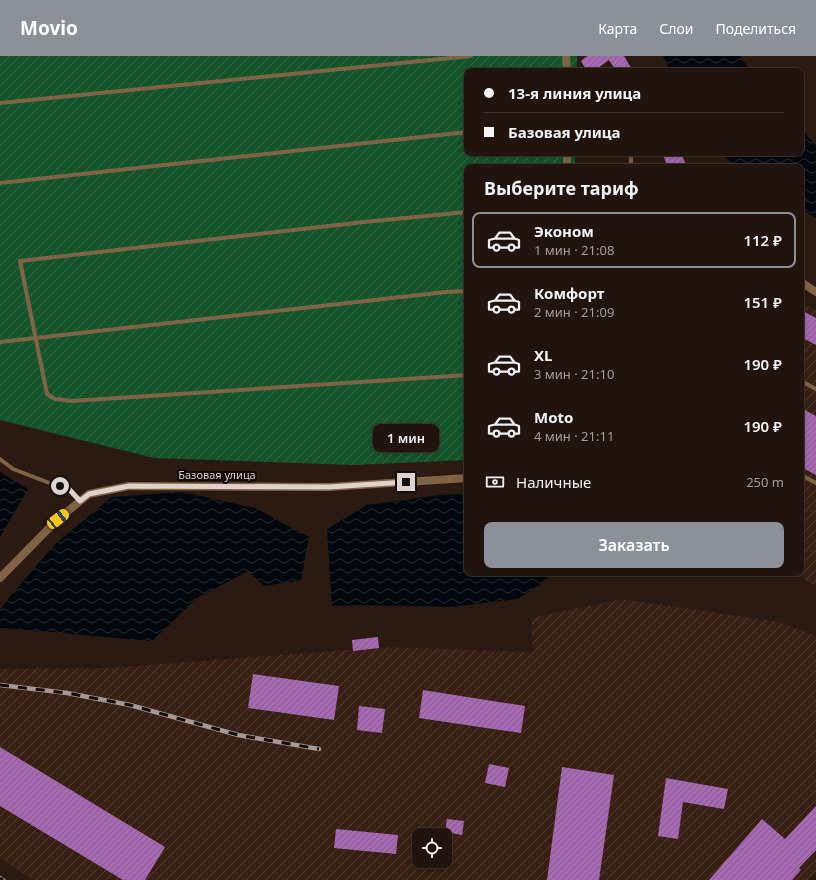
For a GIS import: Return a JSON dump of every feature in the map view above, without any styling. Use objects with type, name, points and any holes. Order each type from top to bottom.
[{"type":"street","points":[[566,56],[567,68]]},
{"type":"street","points":[[804,284],[816,292]]},
{"type":"street","name":"Базовая улица","points":[[0,578],[58,519],[89,494],[129,486],[329,487],[464,478]]},
{"type":"lane","points":[[0,103],[471,56]]},
{"type":"lane","points":[[0,183],[464,132]]},
{"type":"lane","points":[[464,212],[364,222],[20,261],[47,394],[55,399],[72,401],[464,375]]},
{"type":"lane","points":[[0,342],[438,292],[464,291]]},
{"type":"lane","points":[[804,383],[816,389]]},
{"type":"lane","points":[[0,459],[13,469],[52,484],[68,488],[80,501]]},
{"type":"lane","points":[[804,477],[816,483]]},
{"type":"shaded area","points":[[804,304],[816,311],[816,586],[798,576],[804,576]]},
{"type":"shaded area","points":[[622,599],[780,622],[816,636],[816,873],[808,880],[34,880],[0,858],[0,669],[109,668],[388,647],[533,652],[531,618]]},
{"type":"green space","points":[[0,56],[577,56],[577,68],[464,68],[464,156],[575,156],[575,164],[464,164],[464,460],[353,465],[154,458],[0,420]]},
{"type":"water","points":[[663,56],[740,56],[748,68],[669,68]]},
{"type":"water","points":[[804,133],[816,145],[816,218],[804,211],[804,164],[734,164],[725,156],[804,156]]},
{"type":"water","points":[[0,472],[28,489],[0,537]]},
{"type":"water","points":[[182,492],[255,508],[309,537],[301,580],[264,586],[248,571],[197,598],[152,641],[0,628],[0,610],[7,600],[56,543],[112,497]]},
{"type":"water","points":[[464,494],[464,576],[549,576],[545,581],[518,599],[451,607],[363,605],[332,606],[327,529],[367,505],[440,495]]},
{"type":"building","points":[[587,56],[624,56],[631,68],[614,68],[609,60],[598,68],[585,68],[581,61]]},
{"type":"building","points":[[663,156],[682,156],[686,164],[667,164]]},
{"type":"building","points":[[804,312],[816,318],[816,345],[804,339]]},
{"type":"building","points":[[804,410],[816,416],[816,475],[804,469]]},
{"type":"building","points":[[378,637],[379,648],[353,651],[352,640]]},
{"type":"building","points":[[253,674],[339,686],[334,720],[248,708]]},
{"type":"building","points":[[423,690],[525,706],[521,733],[419,718]]},
{"type":"building","points":[[359,706],[385,709],[382,733],[357,730]]},
{"type":"building","points":[[0,747],[165,847],[145,880],[123,880],[0,806]]},
{"type":"building","points":[[489,764],[509,768],[505,787],[485,783]]},
{"type":"building","points":[[562,767],[614,775],[599,880],[547,880]]},
{"type":"building","points":[[666,778],[728,789],[724,809],[683,802],[678,839],[658,836]]},
{"type":"building","points":[[816,806],[816,850],[799,868],[801,870],[792,880],[709,880],[762,819],[785,839]]},
{"type":"building","points":[[447,819],[464,821],[462,835],[452,833],[452,828],[446,828]]},
{"type":"building","points":[[336,829],[398,835],[396,854],[334,848]]},
{"type":"railway","points":[[0,685],[67,693],[130,705],[238,735],[319,749]]},
{"type":"route","points":[[60,486],[68,488],[80,501],[89,494],[129,486],[329,487],[406,482]]}]
